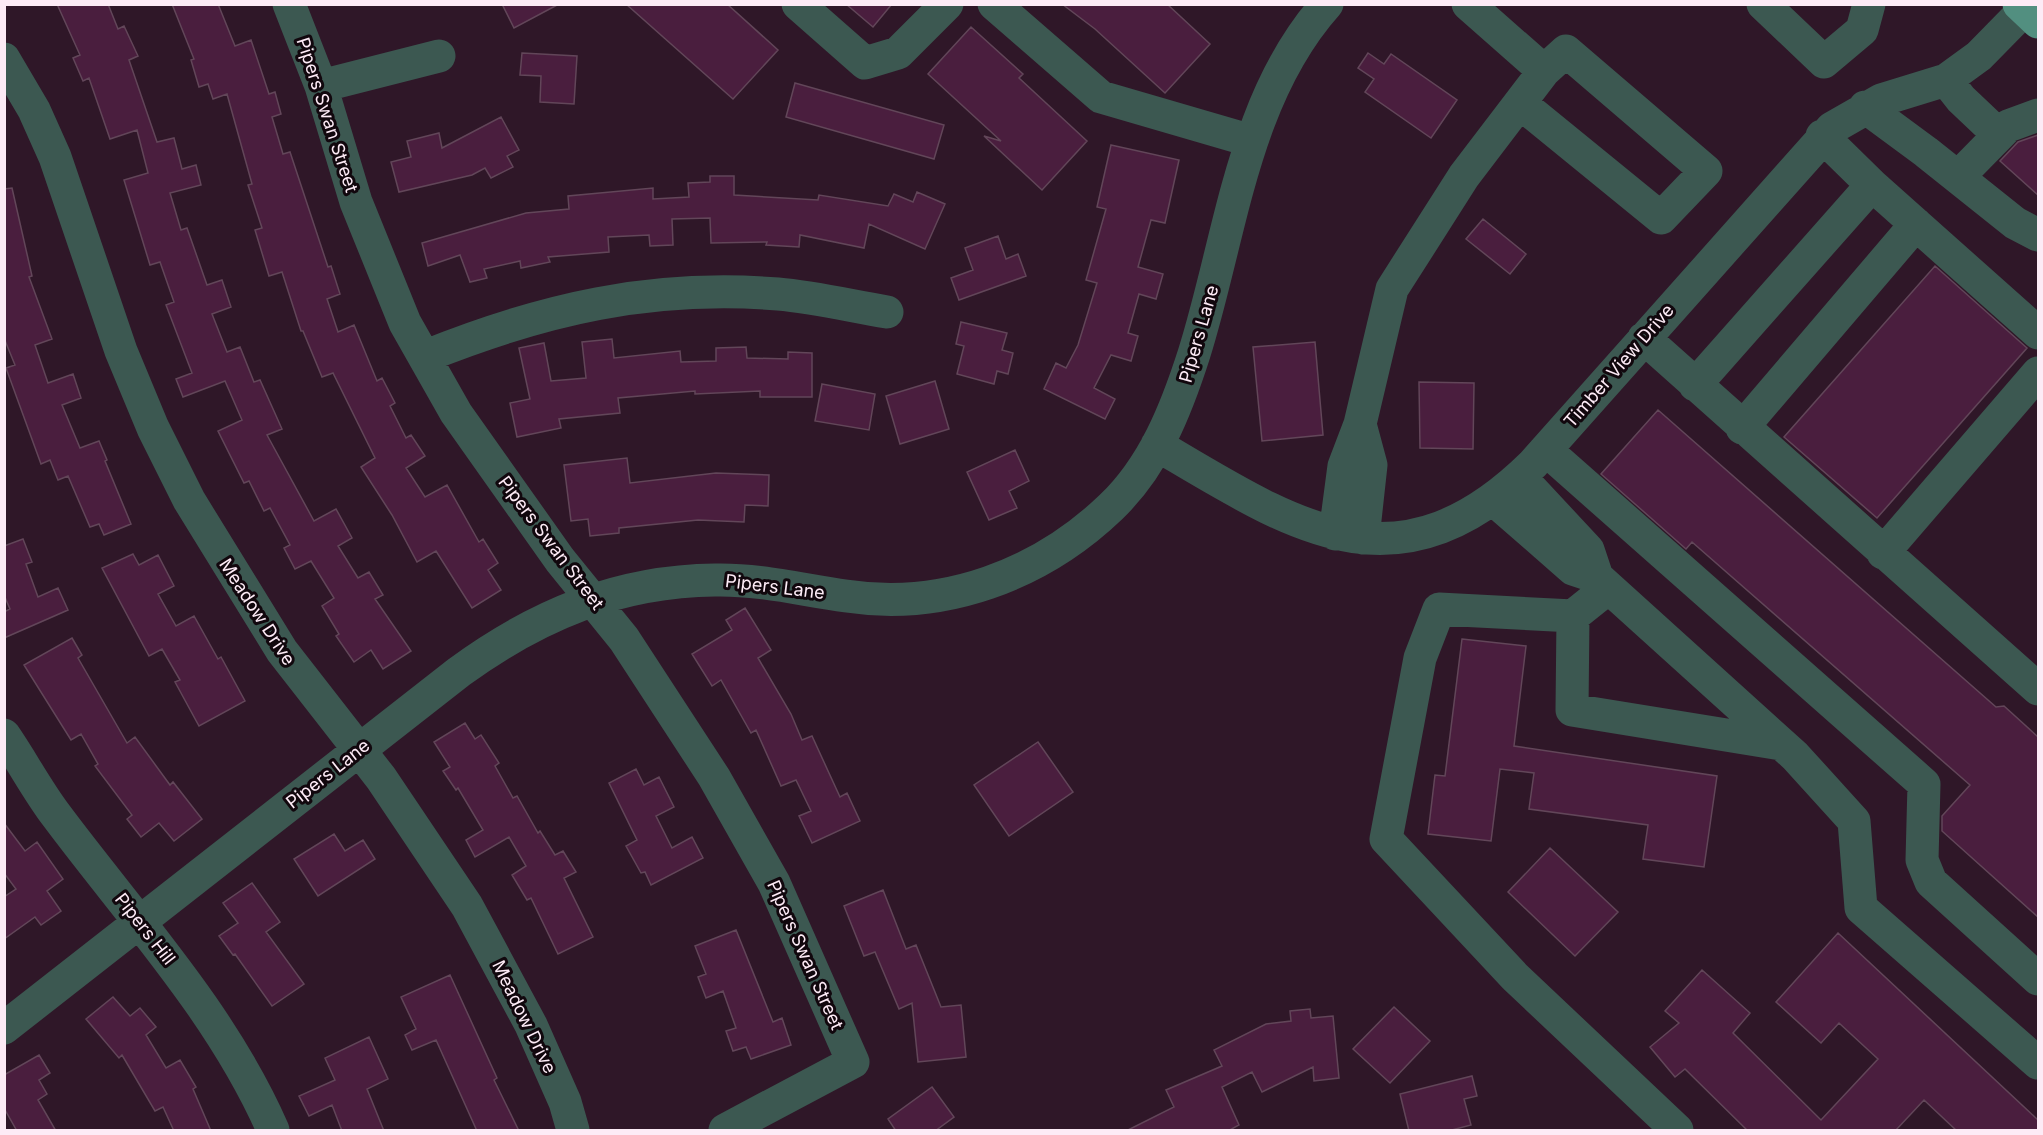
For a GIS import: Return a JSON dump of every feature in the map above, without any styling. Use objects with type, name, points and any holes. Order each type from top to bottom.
[{"type":"street","name":"Pipers Swan Street","points":[[289,4],[321,86],[356,202],[405,323],[426,356],[456,412],[560,560],[624,639],[714,777],[774,883],[853,1062],[725,1131]]},
{"type":"street","points":[[798,4],[865,63],[898,53],[947,4]]},
{"type":"street","points":[[994,4],[1101,97],[1252,141]]},
{"type":"street","name":"Pipers Lane","points":[[4,1028],[141,923],[358,750],[498,644],[542,620],[592,600],[657,585],[715,580],[759,582],[845,596],[882,599],[926,597],[974,588],[1017,573],[1080,534],[1125,493],[1157,446],[1176,406],[1202,330],[1258,119],[1276,78],[1293,48],[1327,4]]},
{"type":"street","points":[[1468,4],[1544,71]]},
{"type":"street","points":[[1762,4],[1824,62],[1862,30],[1869,4]]},
{"type":"street","name":"Timber View Drive","points":[[1157,446],[1268,510],[1304,525],[1349,536],[1398,536],[1433,529],[1466,517],[1494,500],[1546,450],[1822,136],[1843,119],[1865,107],[1946,80],[1979,56],[2027,9]]},
{"type":"street","points":[[1349,536],[1344,466],[1360,424],[1392,289],[1464,176],[1544,71],[1566,51],[1706,171],[1661,218],[1520,103]]},
{"type":"street","points":[[321,86],[439,56]]},
{"type":"street","name":"Meadow Drive","points":[[4,59],[34,110],[55,157],[117,342],[176,476],[223,559],[282,651],[381,778],[467,906],[531,1025],[564,1102],[573,1131]]},
{"type":"street","points":[[1946,80],[1961,99],[1999,135]]},
{"type":"street","points":[[1865,107],[2015,223],[2038,235]]},
{"type":"street","points":[[1958,177],[2008,126],[2038,115]]},
{"type":"street","points":[[1822,136],[1872,185],[2038,333]]},
{"type":"street","points":[[1695,385],[1872,185]]},
{"type":"street","points":[[1742,428],[1916,224]]},
{"type":"street","points":[[426,356],[492,330],[542,315],[634,297],[707,291],[780,294],[887,312]]},
{"type":"street","points":[[1644,339],[2038,689]]},
{"type":"street","points":[[1883,553],[2038,373]]},
{"type":"street","points":[[1546,450],[1924,784],[1922,860],[1931,882],[2038,979]]},
{"type":"street","points":[[1520,477],[1588,550],[1603,583]]},
{"type":"street","points":[[1494,500],[1573,569],[1603,583],[1781,744],[1854,821],[1861,908],[2038,1063]]},
{"type":"street","points":[[1603,583],[1573,616],[1572,710],[1781,744]]},
{"type":"street","points":[[1573,616],[1439,609],[1420,658],[1386,839],[1515,977],[1677,1131]]},
{"type":"street","name":"Pipers Hill","points":[[4,735],[55,814],[141,923],[222,1036],[273,1131]]},
{"type":"building","points":[[57,4],[108,4],[118,29],[124,26],[138,56],[129,60],[157,142],[174,138],[182,169],[196,165],[201,185],[170,193],[181,230],[187,228],[207,285],[222,280],[231,307],[212,314],[227,352],[240,347],[254,382],[260,380],[282,429],[267,435],[314,521],[336,509],[352,538],[338,546],[358,578],[369,572],[383,595],[375,599],[411,651],[383,669],[371,650],[354,662],[336,636],[339,634],[322,606],[334,598],[311,561],[295,569],[284,548],[290,545],[270,508],[264,511],[249,481],[244,483],[218,431],[242,420],[225,381],[183,397],[176,379],[192,373],[166,305],[174,302],[160,262],[150,265],[124,180],[148,173],[137,130],[110,139],[89,78],[83,81],[73,58],[80,55]]},
{"type":"building","points":[[172,4],[218,4],[235,46],[251,40],[269,94],[275,92],[281,114],[272,117],[283,154],[290,152],[328,267],[331,266],[340,294],[327,299],[338,332],[354,325],[377,381],[382,378],[395,403],[390,406],[406,438],[411,435],[425,456],[406,468],[425,497],[447,485],[479,542],[483,539],[498,563],[488,570],[501,590],[472,608],[436,551],[417,562],[392,515],[361,467],[375,458],[333,373],[322,377],[303,331],[301,331],[282,272],[269,276],[255,230],[262,228],[248,185],[252,184],[227,94],[213,99],[208,84],[199,87],[191,60],[194,59]]},
{"type":"building","points":[[502,4],[559,4],[514,28]]},
{"type":"building","points":[[626,4],[727,4],[778,50],[733,99]]},
{"type":"building","points":[[846,4],[892,4],[873,27]]},
{"type":"building","points":[[1062,4],[1167,4],[1210,44],[1165,93],[1095,29]]},
{"type":"building","points":[[971,27],[1023,74],[1019,78],[1087,141],[1042,190],[984,136],[1001,141],[928,74]]},
{"type":"building","points":[[522,53],[577,56],[574,104],[540,102],[541,76],[520,75]]},
{"type":"building","points":[[1368,53],[1384,64],[1391,54],[1457,100],[1431,138],[1365,92],[1374,79],[1358,68]]},
{"type":"building","points":[[795,83],[944,125],[934,159],[786,117]]},
{"type":"building","points":[[501,117],[519,150],[507,156],[513,167],[491,178],[485,168],[472,175],[399,192],[391,162],[411,157],[407,141],[439,133],[442,148]]},
{"type":"building","points":[[2038,135],[2038,195],[2000,161],[2018,142]]},
{"type":"building","points":[[1111,145],[1179,160],[1165,223],[1151,220],[1138,267],[1163,274],[1156,299],[1139,294],[1128,333],[1138,336],[1131,361],[1111,355],[1094,388],[1115,399],[1105,419],[1044,389],[1056,363],[1066,368],[1078,345],[1097,283],[1086,280],[1106,209],[1097,207]]},
{"type":"building","points":[[710,176],[734,176],[734,195],[818,200],[819,195],[888,206],[894,194],[913,202],[917,192],[945,204],[925,249],[869,224],[864,248],[800,235],[799,247],[766,245],[767,242],[711,243],[710,218],[672,219],[673,245],[650,246],[649,235],[608,237],[609,252],[548,257],[550,262],[521,268],[520,261],[484,269],[487,278],[470,282],[460,255],[428,266],[422,243],[526,213],[569,209],[568,196],[653,188],[653,199],[689,197],[688,183],[710,182]]},
{"type":"building","points":[[12,188],[32,276],[29,277],[52,339],[35,345],[48,383],[73,374],[81,398],[62,405],[80,448],[99,441],[131,524],[104,535],[99,524],[90,527],[68,476],[58,480],[50,460],[41,464],[6,368],[15,365],[4,338],[4,189]]},
{"type":"building","points":[[1483,219],[1526,254],[1510,274],[1466,239]]},
{"type":"building","points":[[998,236],[1006,259],[1018,254],[1026,276],[959,300],[951,278],[973,270],[965,248]]},
{"type":"building","points":[[1935,266],[2027,348],[1877,518],[1784,437]]},
{"type":"building","points":[[961,322],[1007,333],[1002,350],[1013,353],[1008,374],[997,371],[994,384],[957,374],[964,346],[956,344]]},
{"type":"building","points":[[612,339],[614,358],[680,351],[681,362],[716,361],[716,348],[746,347],[747,358],[788,359],[788,352],[812,353],[812,397],[760,397],[760,391],[695,394],[695,391],[618,398],[620,413],[559,419],[561,428],[517,437],[510,403],[530,399],[519,348],[544,343],[551,381],[586,378],[582,342]]},
{"type":"building","points":[[1315,342],[1323,435],[1262,441],[1253,347]]},
{"type":"building","points":[[935,381],[949,429],[900,444],[886,396]]},
{"type":"building","points":[[1419,382],[1474,383],[1473,449],[1420,448]]},
{"type":"building","points":[[822,384],[875,394],[869,430],[815,421]]},
{"type":"building","points":[[1658,410],[1996,707],[2004,706],[2038,737],[2038,917],[1942,831],[1942,816],[1970,785],[1692,542],[1686,549],[1601,474]]},
{"type":"building","points":[[1015,450],[1029,481],[1009,491],[1017,508],[989,520],[967,472]]},
{"type":"building","points":[[627,458],[630,483],[716,473],[769,475],[768,506],[745,505],[744,522],[698,520],[619,528],[619,533],[590,536],[588,519],[571,521],[564,465]]},
{"type":"building","points":[[23,539],[32,562],[26,564],[38,597],[58,588],[68,610],[4,638],[4,612],[10,609],[4,595],[4,546]]},
{"type":"building","points":[[133,554],[139,565],[158,555],[174,586],[158,594],[176,626],[194,616],[218,659],[221,657],[245,701],[199,726],[175,682],[180,680],[162,649],[149,656],[102,568]]},
{"type":"building","points":[[745,608],[771,650],[758,658],[791,714],[802,740],[812,736],[840,797],[847,793],[860,821],[812,843],[799,816],[811,811],[796,780],[781,786],[756,730],[751,733],[721,680],[712,686],[692,654],[732,630],[726,620]]},
{"type":"building","points":[[72,638],[82,655],[78,658],[127,743],[135,737],[170,785],[173,782],[202,819],[174,841],[159,823],[141,837],[127,819],[132,815],[95,766],[98,764],[81,734],[71,740],[24,665]]},
{"type":"building","points":[[1462,639],[1526,646],[1514,746],[1717,776],[1704,867],[1643,859],[1648,825],[1529,809],[1534,773],[1500,769],[1491,841],[1428,834],[1435,775],[1445,776]]},
{"type":"building","points":[[465,723],[475,739],[481,735],[499,763],[495,766],[513,798],[517,796],[538,833],[540,831],[555,855],[563,851],[576,872],[564,878],[593,937],[558,954],[531,898],[527,900],[512,875],[526,866],[509,837],[475,857],[466,840],[483,830],[458,788],[456,790],[443,771],[450,767],[434,742]]},
{"type":"building","points":[[1038,742],[1073,792],[1009,836],[974,785]]},
{"type":"building","points":[[636,769],[644,785],[659,777],[674,807],[656,816],[672,848],[692,837],[703,858],[651,885],[645,872],[641,873],[626,846],[637,840],[609,783]]},
{"type":"building","points":[[4,823],[25,851],[37,842],[63,879],[47,891],[61,911],[41,925],[35,917],[4,939],[4,897],[16,889],[4,873]]},
{"type":"building","points":[[334,834],[345,851],[363,840],[375,859],[318,896],[294,859]]},
{"type":"building","points":[[1550,848],[1618,912],[1575,956],[1508,892]]},
{"type":"building","points":[[252,883],[280,922],[266,932],[304,984],[272,1006],[235,954],[233,955],[219,936],[238,923],[223,903]]},
{"type":"building","points":[[883,890],[906,949],[916,945],[941,1007],[961,1005],[966,1057],[918,1062],[912,1003],[899,1009],[875,952],[864,956],[844,906]]},
{"type":"building","points":[[736,930],[773,1022],[782,1018],[791,1045],[751,1059],[746,1047],[733,1051],[726,1031],[736,1028],[723,991],[706,998],[698,977],[706,974],[695,946]]},
{"type":"building","points":[[1838,933],[2038,1120],[2038,1131],[1957,1131],[1924,1100],[1895,1131],[1748,1131],[1685,1069],[1675,1077],[1650,1047],[1679,1023],[1665,1011],[1702,970],[1750,1013],[1733,1033],[1821,1120],[1878,1059],[1839,1023],[1821,1043],[1776,1002]]},
{"type":"building","points":[[450,975],[497,1078],[494,1080],[519,1131],[477,1131],[436,1040],[412,1050],[405,1035],[416,1029],[401,997]]},
{"type":"building","points":[[113,997],[130,1016],[140,1008],[156,1027],[146,1035],[166,1068],[180,1060],[196,1087],[193,1089],[211,1131],[174,1131],[163,1107],[155,1111],[122,1055],[119,1058],[86,1019]]},
{"type":"building","points":[[1394,1007],[1430,1041],[1390,1083],[1353,1049]]},
{"type":"building","points":[[1310,1009],[1311,1018],[1333,1016],[1339,1078],[1314,1081],[1313,1067],[1262,1092],[1252,1072],[1222,1087],[1239,1125],[1228,1131],[1126,1131],[1174,1107],[1166,1090],[1222,1066],[1214,1050],[1266,1024],[1291,1021],[1290,1011]]},
{"type":"building","points":[[369,1037],[388,1079],[367,1089],[384,1131],[342,1131],[332,1105],[309,1116],[299,1096],[335,1080],[325,1058]]},
{"type":"building","points":[[39,1055],[50,1073],[39,1080],[47,1094],[38,1100],[56,1131],[17,1131],[4,1108],[4,1075]]},
{"type":"building","points":[[1472,1076],[1477,1096],[1464,1099],[1471,1125],[1448,1131],[1409,1131],[1400,1094]]},
{"type":"building","points":[[932,1087],[954,1117],[935,1131],[896,1131],[888,1119]]}]
